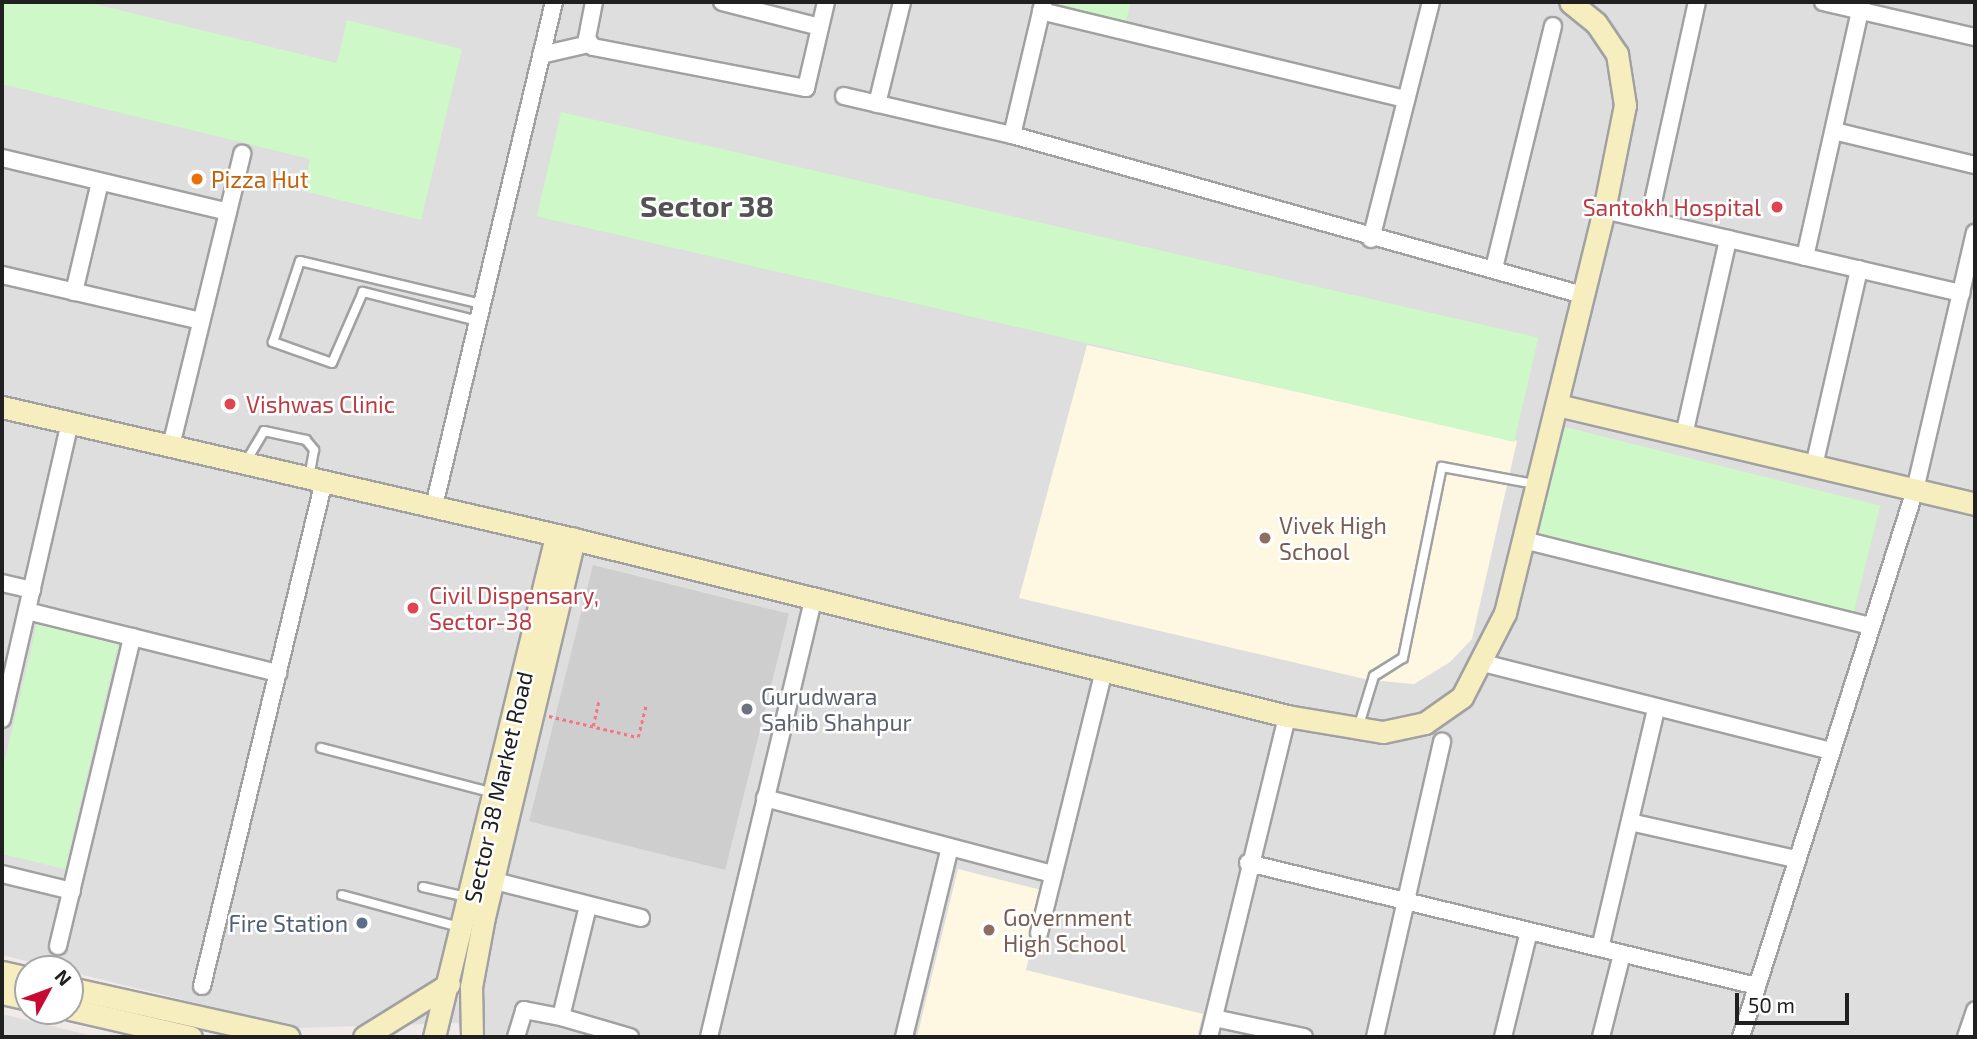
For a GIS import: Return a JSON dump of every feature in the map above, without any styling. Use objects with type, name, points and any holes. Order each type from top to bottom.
[{"type":"street","points":[[434,506],[554,2]]},
{"type":"street","points":[[590,44],[594,2]]},
{"type":"street","points":[[722,2],[820,27]]},
{"type":"street","points":[[541,55],[590,44],[806,88],[826,2]]},
{"type":"street","points":[[877,104],[902,2]]},
{"type":"street","points":[[1371,239],[1431,2]]},
{"type":"street","points":[[2,407],[565,537],[812,603],[1104,670],[1287,716],[1383,732],[1425,723],[1462,698],[1483,663],[1505,613],[1558,405],[1579,294],[1604,210],[1625,105],[1617,54],[1596,23],[1570,2]]},
{"type":"street","points":[[1649,220],[1697,2]]},
{"type":"street","points":[[1822,2],[1861,6],[1975,37]]},
{"type":"street","points":[[1805,257],[1861,6]]},
{"type":"street","points":[[1012,135],[1042,7],[1405,99]]},
{"type":"street","points":[[1494,268],[1553,26]]},
{"type":"street","points":[[844,96],[1012,135],[1371,239],[1494,268],[1579,294]]},
{"type":"street","points":[[1834,131],[1975,165]]},
{"type":"street","points":[[172,446],[242,154]]},
{"type":"street","points":[[2,158],[228,212]]},
{"type":"street","points":[[74,292],[100,181]]},
{"type":"street","points":[[1604,210],[1961,293]]},
{"type":"street","points":[[1741,1037],[1915,490],[1975,233]]},
{"type":"street","points":[[1684,435],[1728,239]]},
{"type":"street","points":[[1814,466],[1859,269]]},
{"type":"street","points":[[2,275],[201,321]]},
{"type":"street","points":[[1558,405],[1975,504]]},
{"type":"street","points":[[2,719],[4,699],[70,423]]},
{"type":"street","points":[[202,986],[278,673],[316,479]]},
{"type":"street","name":"Sector 38 Market Road","points":[[434,1037],[472,899],[485,878],[532,712],[565,537]]},
{"type":"street","name":"Sector 38 Market Road","points":[[472,1037],[471,987],[497,794],[565,537]]},
{"type":"street","points":[[1524,540],[1870,626]]},
{"type":"street","points":[[2,583],[32,590]]},
{"type":"street","points":[[709,1037],[812,603]]},
{"type":"street","points":[[27,611],[278,673]]},
{"type":"street","points":[[58,946],[132,637]]},
{"type":"street","points":[[1483,663],[1656,710],[1832,751]]},
{"type":"street","points":[[1040,933],[1104,670]]},
{"type":"street","points":[[1600,948],[1656,710]]},
{"type":"street","points":[[1209,1037],[1248,863],[1287,716]]},
{"type":"street","points":[[1375,1037],[1442,742]]},
{"type":"street","points":[[765,798],[1053,874]]},
{"type":"street","points":[[1630,822],[1796,859]]},
{"type":"street","points":[[904,1037],[950,847]]},
{"type":"street","points":[[1248,863],[1757,986]]},
{"type":"street","points":[[2,874],[72,891]]},
{"type":"street","points":[[485,878],[641,918]]},
{"type":"street","points":[[561,1017],[588,906]]},
{"type":"street","points":[[1503,1037],[1529,931]]},
{"type":"street","points":[[1601,1037],[1622,954]]},
{"type":"street","points":[[364,1037],[449,984]]},
{"type":"street","points":[[84,991],[289,1037]]},
{"type":"street","points":[[516,1037],[524,1010],[561,1017],[628,1037]]},
{"type":"street","points":[[1966,1037],[1975,1011]]},
{"type":"street","points":[[84,1012],[191,1037]]},
{"type":"street","points":[[1214,1018],[1304,1037]]},
{"type":"lane","points":[[478,321],[363,292],[332,363],[273,342],[300,261],[482,304]]},
{"type":"lane","points":[[245,463],[264,431],[306,440],[314,450],[316,479]]},
{"type":"lane","points":[[1358,728],[1374,676],[1403,658],[1442,467],[1538,485]]},
{"type":"lane","points":[[321,748],[497,794]]},
{"type":"lane","points":[[423,887],[472,899]]},
{"type":"lane","points":[[342,895],[465,928]]},
{"type":"path","points":[[593,726],[599,699]]},
{"type":"path","points":[[532,712],[638,737],[646,705]]},
{"type":"shaded area","points":[[2,2],[1975,2],[1975,1037],[477,1037],[457,1023],[298,1028],[84,975],[84,955],[14,955],[14,958],[2,955]]},
{"type":"shaded area","name":"Vivek High School","points":[[1087,345],[1517,441],[1472,639],[1450,662],[1414,684],[1369,680],[1019,598]]},
{"type":"shaded area","name":"Gurudwara Sahib Shahpur","points":[[593,565],[789,614],[725,870],[529,821]]},
{"type":"shaded area","name":"Government High School","points":[[958,869],[1045,891],[1026,970],[1203,1014],[1197,1037],[917,1037]]},
{"type":"shaded area","points":[[2,1014],[14,1017],[14,1025],[47,1025],[97,1037],[2,1037]]},
{"type":"green space","points":[[2,2],[86,2],[337,63],[347,20],[462,49],[421,220],[303,191],[310,159],[2,84]]},
{"type":"green space","points":[[1055,2],[1131,2],[1125,24]]},
{"type":"green space","points":[[561,112],[1538,338],[1514,442],[537,216]]},
{"type":"green space","points":[[1565,427],[1880,506],[1853,614],[1538,536]]},
{"type":"green space","points":[[38,620],[119,640],[65,869],[2,854],[2,772]]},
{"type":"place","name":"Pizza Hut","points":[[197,179]]},
{"type":"place","name":"Santokh Hospital","points":[[1777,207]]},
{"type":"place","name":"Vishwas Clinic","points":[[230,404]]},
{"type":"place","name":"Vivek High School","points":[[1265,538]]},
{"type":"place","name":"Civil Dispensary, Sector-38","points":[[413,608]]},
{"type":"place","name":"Gurudwara Sahib Shahpur","points":[[747,709]]},
{"type":"place","name":"Fire Station","points":[[362,923]]},
{"type":"place","name":"Government High School","points":[[989,930]]},
{"type":"district","name":"Sector 38","points":[[707,205]]}]
